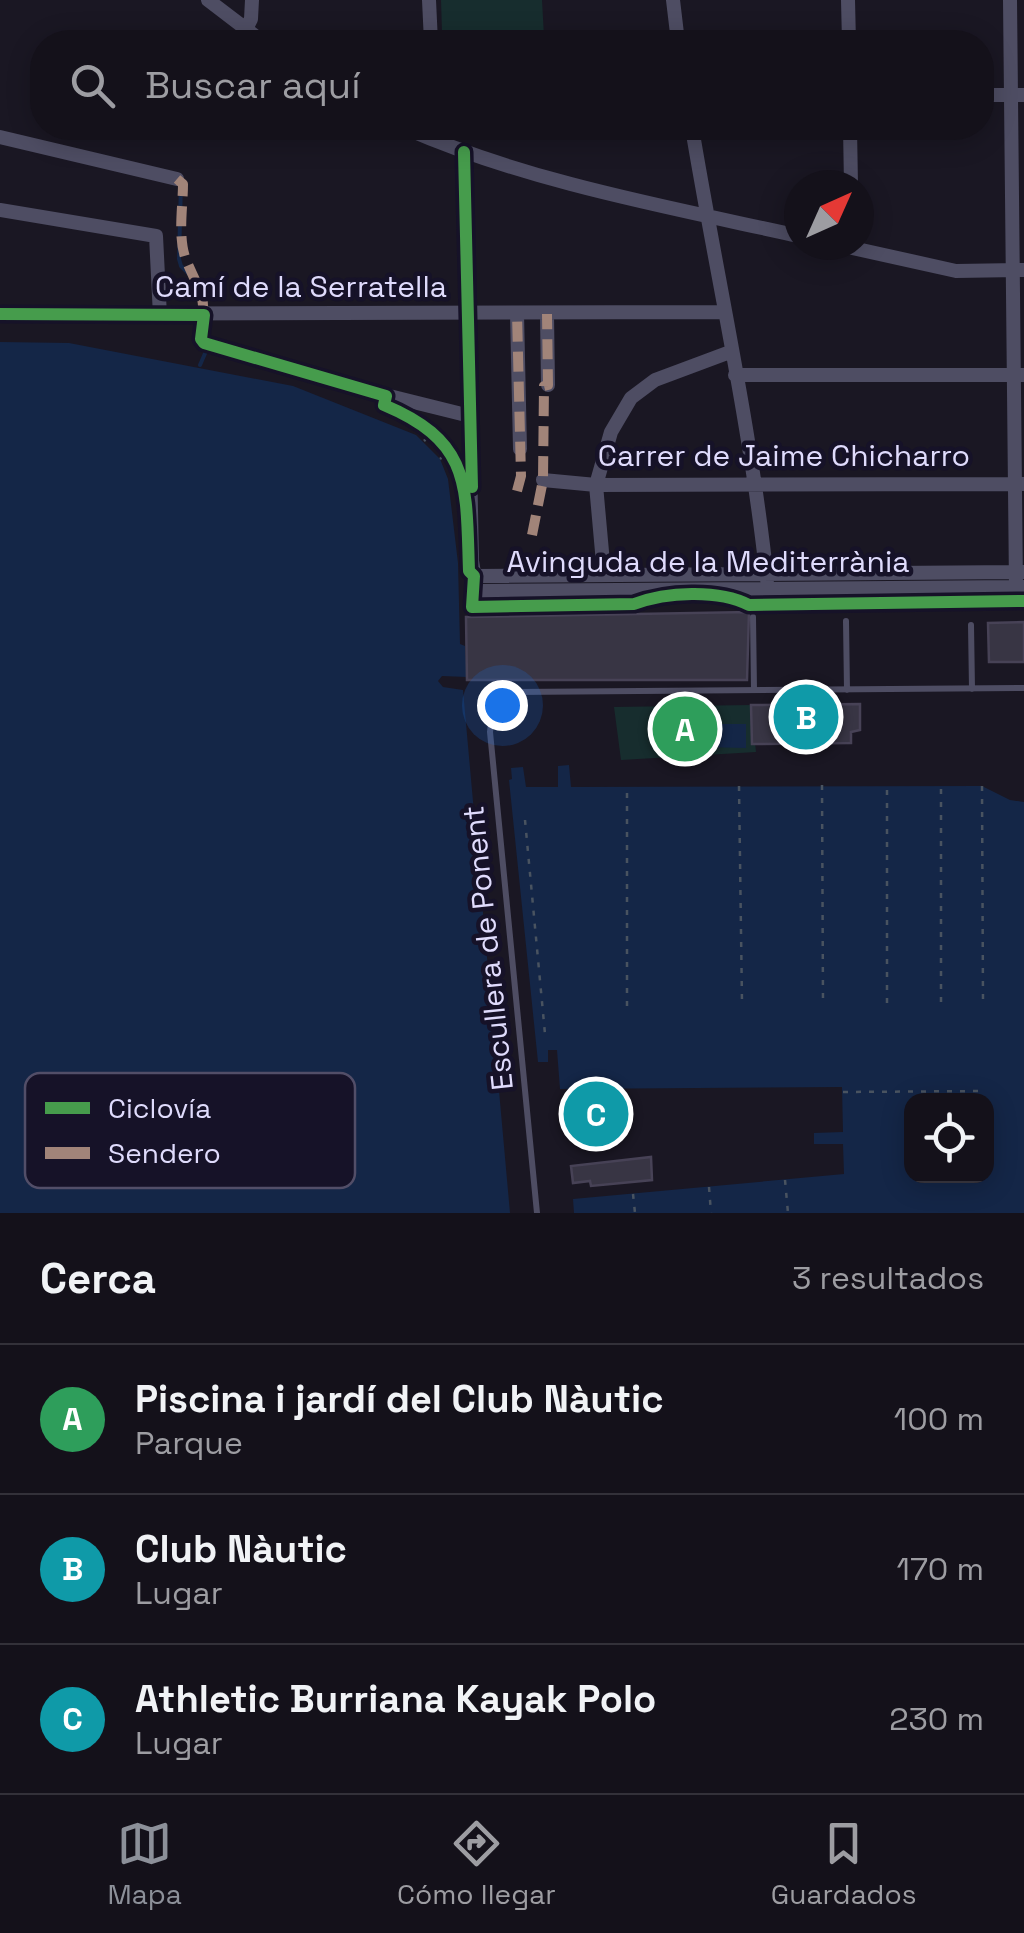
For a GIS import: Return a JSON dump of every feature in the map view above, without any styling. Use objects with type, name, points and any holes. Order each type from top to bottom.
[{"type":"street","points":[[208,0],[245,30],[252,19],[252,0]]},
{"type":"street","points":[[429,0],[430,30]]},
{"type":"street","points":[[672,0],[676,30]]},
{"type":"street","points":[[848,0],[849,30]]},
{"type":"street","points":[[1014,9],[1020,580]]},
{"type":"street","points":[[0,138],[177,179]]},
{"type":"street","points":[[445,140],[464,152],[784,233]]},
{"type":"street","points":[[694,140],[722,312],[757,484],[767,582]]},
{"type":"street","points":[[850,140],[850,170]]},
{"type":"street","points":[[464,152],[474,576]]},
{"type":"street","points":[[0,210],[156,236],[160,316]]},
{"type":"street","points":[[874,252],[956,271],[1018,279]]},
{"type":"street","name":"Camí de la Serratella","points":[[0,314],[722,312]]},
{"type":"street","points":[[517,314],[520,449]]},
{"type":"street","points":[[548,314],[548,385]]},
{"type":"street","points":[[604,574],[596,485],[612,432],[632,398],[654,380],[730,352]]},
{"type":"street","points":[[735,374],[1019,375]]},
{"type":"street","points":[[345,385],[470,416]]},
{"type":"street","name":"Carrer de Jaime Chicharro","points":[[543,480],[596,485],[1020,484]]},
{"type":"street","name":"Avinguda de la Mediterrània","points":[[767,582],[604,574],[474,576],[477,591],[767,582],[1020,580]]},
{"type":"lane","points":[[753,617],[754,690],[1024,688]]},
{"type":"lane","points":[[846,621],[847,690]]},
{"type":"lane","points":[[971,625],[972,688]]},
{"type":"lane","name":"Escullera de Ponent","points":[[536,1213],[490,732],[492,712],[502,696],[516,692],[754,690]]},
{"type":"path","points":[[399,411],[433,432],[458,466]]},
{"type":"path","points":[[424,442],[433,432]]},
{"type":"path","points":[[440,459],[450,451]]},
{"type":"path","points":[[822,785],[823,1002]]},
{"type":"path","points":[[887,785],[887,1002]]},
{"type":"path","points":[[739,786],[742,1003]]},
{"type":"path","points":[[941,786],[941,1002]]},
{"type":"path","points":[[982,786],[983,1001]]},
{"type":"path","points":[[626,1006],[627,787]]},
{"type":"path","points":[[525,820],[545,1034]]},
{"type":"path","points":[[520,892],[531,892]]},
{"type":"path","points":[[529,986],[540,984]]},
{"type":"path","points":[[843,1092],[985,1092]]},
{"type":"path","points":[[785,1180],[788,1213]]},
{"type":"path","points":[[709,1187],[711,1213]]},
{"type":"path","points":[[633,1194],[635,1213]]},
{"type":"green space","points":[[441,0],[542,0],[544,30],[442,30]]},
{"type":"green space","points":[[751,705],[756,752],[621,760],[614,707]]},
{"type":"water","points":[[0,342],[69,343],[293,386],[416,435],[440,459],[448,479],[458,563],[460,644],[465,646],[467,677],[442,676],[438,681],[443,687],[463,690],[510,1213],[0,1213]]},
{"type":"water","points":[[703,724],[746,724],[746,748],[703,747]]},
{"type":"water","points":[[569,765],[571,787],[982,786],[1010,800],[1024,802],[1024,1213],[574,1213],[573,1199],[844,1174],[843,1144],[814,1144],[814,1133],[843,1132],[842,1087],[560,1089],[557,1050],[548,1050],[548,1062],[538,1062],[509,780],[511,768],[523,767],[526,787],[558,787],[558,766]]},
{"type":"building","points":[[749,612],[747,680],[467,680],[466,617]]},
{"type":"building","points":[[1024,622],[1024,662],[989,662],[988,623]]},
{"type":"building","points":[[860,704],[860,730],[851,732],[851,743],[752,744],[751,705]]},
{"type":"building","points":[[651,1157],[652,1180],[591,1186],[590,1181],[573,1183],[571,1166]]},
{"type":"waterway","points":[[181,183],[179,259],[196,281],[203,308]]},
{"type":"waterway","points":[[200,365],[210,342],[207,332]]},
{"type":"marked path","points":[[177,179],[183,184],[182,244],[202,297],[203,321]]},
{"type":"marked path","points":[[517,313],[521,476],[517,491]]},
{"type":"marked path","points":[[532,535],[543,480],[547,314]]},
{"type":"cycle path","points":[[464,152],[472,487]]},
{"type":"cycle path","points":[[0,314],[204,315],[204,343],[386,396],[384,405],[434,435],[449,451],[458,470],[467,514],[469,571],[474,576],[472,607],[634,604],[692,594],[722,596],[749,605],[1024,601]]},
{"type":"place","name":"Club Nàutic","points":[[806,717]]},
{"type":"place","name":"Piscina i jardí del Club Nàutic","points":[[685,729]]},
{"type":"place","name":"Athletic Burriana Kayak Polo","points":[[596,1114]]}]
